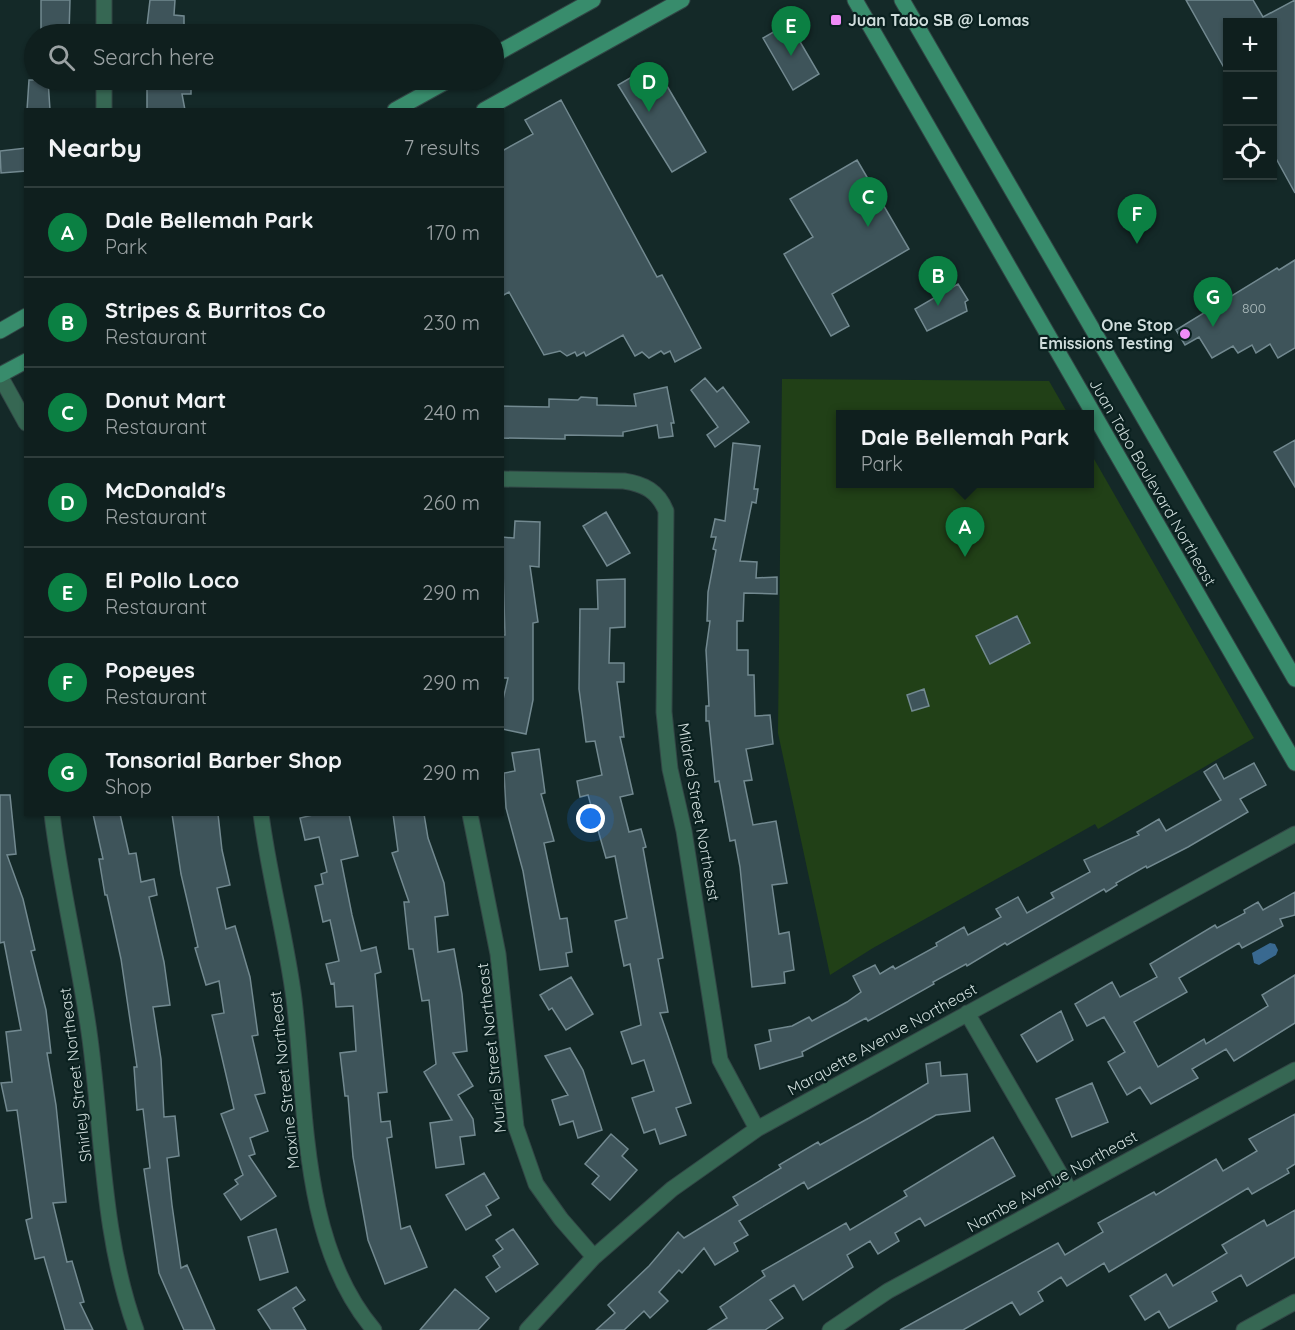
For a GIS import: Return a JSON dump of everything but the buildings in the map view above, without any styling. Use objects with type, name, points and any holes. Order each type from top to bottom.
[{"type":"main road","points":[[504,49],[593,0]]},
{"type":"main road","points":[[488,108],[682,0]]},
{"type":"main road","name":"Juan Tabo Boulevard Northeast","points":[[855,0],[1091,410]]},
{"type":"main road","name":"Juan Tabo Boulevard Northeast","points":[[902,0],[1295,679]]},
{"type":"main road","points":[[399,108],[431,90]]},
{"type":"main road","points":[[0,331],[24,317]]},
{"type":"main road","points":[[0,375],[24,362]]},
{"type":"main road","name":"Juan Tabo Boulevard Northeast","points":[[1094,414],[1295,763]]},
{"type":"street","points":[[104,0],[104,24]]},
{"type":"street","points":[[104,90],[104,108]]},
{"type":"street","points":[[0,375],[24,419]]},
{"type":"street","name":"Mildred Street Northeast","points":[[504,479],[624,481],[640,484],[657,494],[666,511],[668,521],[664,712],[670,769],[684,831],[720,1060],[757,1129]]},
{"type":"street","name":"Shirley Street Northeast","points":[[52,816],[84,993],[111,1241],[126,1302],[136,1330]]},
{"type":"street","name":"Maxine Street Northeast","points":[[261,816],[293,996],[321,1231],[342,1281],[374,1330]]},
{"type":"street","name":"Muriel Street Northeast","points":[[470,816],[498,954],[516,1127],[536,1184],[561,1220],[594,1257]]},
{"type":"street","name":"Marquette Avenue Northeast","points":[[527,1330],[594,1257],[672,1189],[757,1129],[1295,834]]},
{"type":"street","points":[[967,1012],[1070,1191]]},
{"type":"street","name":"Nambe Avenue Northeast","points":[[830,1330],[888,1291],[1295,1070]]},
{"type":"street","points":[[1244,1330],[1295,1302]]},
{"type":"green space","points":[[782,379],[1049,381],[1066,410],[836,410],[836,488],[1094,488],[1094,459],[1254,738],[1098,829],[1095,824],[873,948],[830,975],[778,733]]},
{"type":"water","points":[[1270,943],[1275,944],[1278,950],[1276,955],[1259,965],[1254,963],[1252,953]]},
{"type":"place","name":"Juan Tabo SB @ Lomas","points":[[836,20]]},
{"type":"place","name":"El Pollo Loco","points":[[791,56]]},
{"type":"place","name":"McDonald's","points":[[649,112]]},
{"type":"place","name":"Donut Mart","points":[[868,227]]},
{"type":"place","name":"Popeyes","points":[[1137,244]]},
{"type":"place","name":"Stripes & Burritos Co","points":[[938,306]]},
{"type":"place","name":"Tonsorial Barber Shop","points":[[1213,327]]},
{"type":"place","name":"One Stop Emissions Testing","points":[[1185,334]]},
{"type":"place","name":"Dale Bellemah Park","points":[[965,557]]}]
